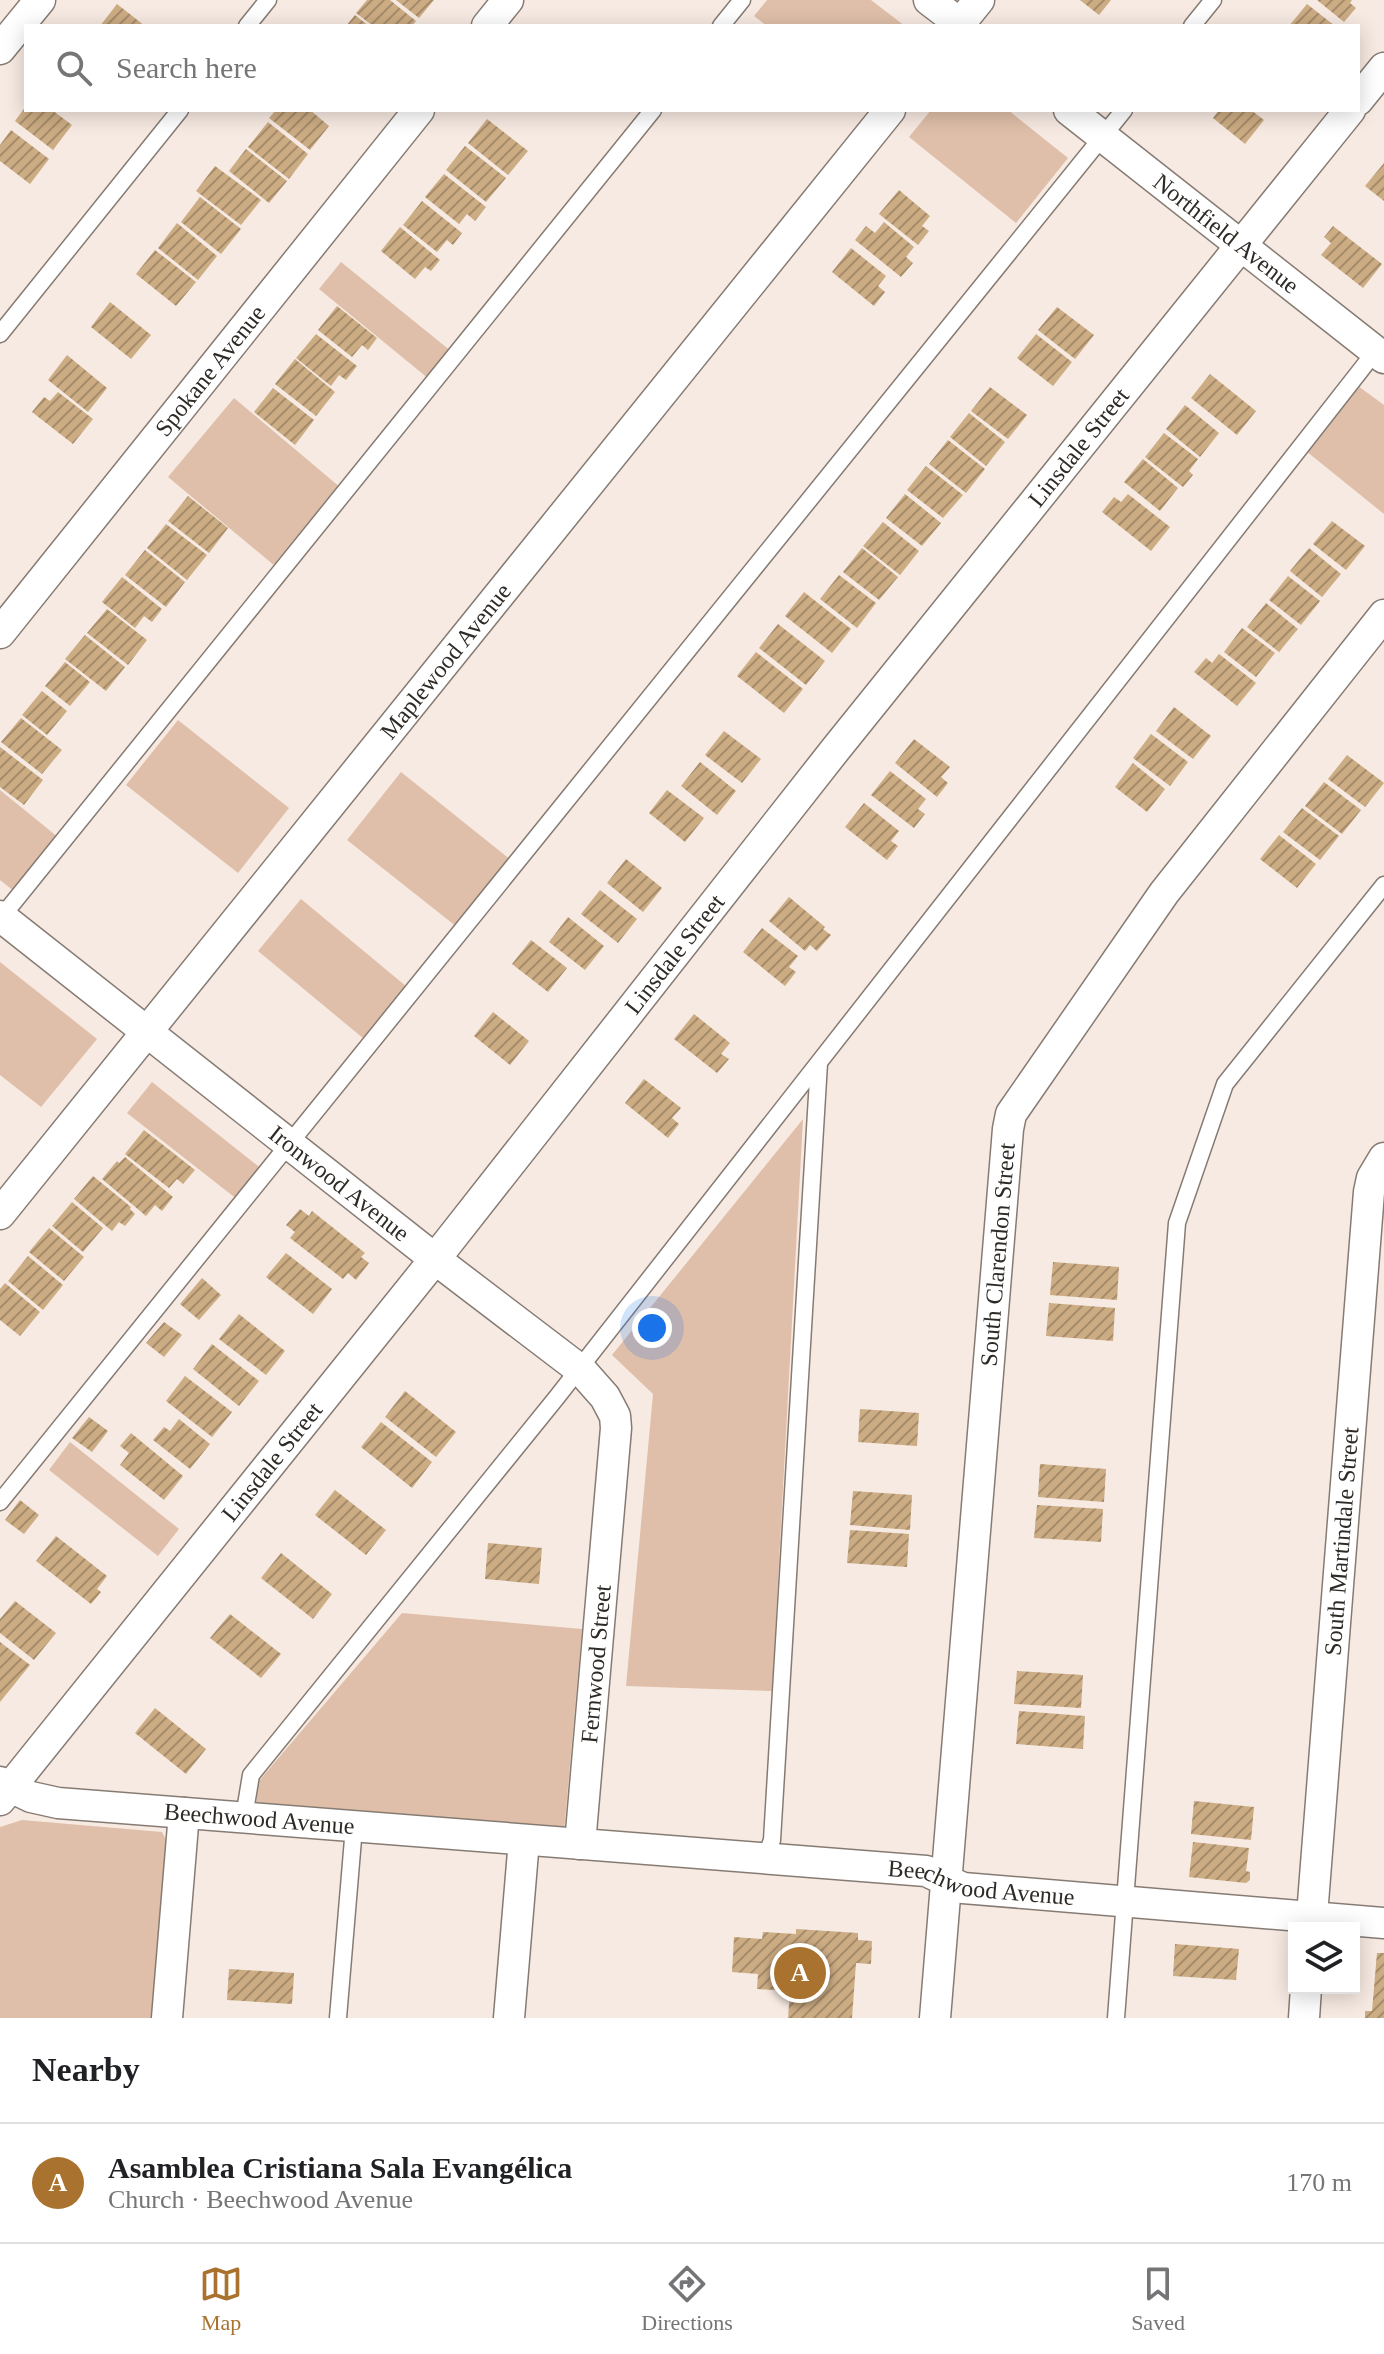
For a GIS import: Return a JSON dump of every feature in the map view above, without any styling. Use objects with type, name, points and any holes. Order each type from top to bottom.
[{"type":"street","points":[[0,49],[40,0]]},
{"type":"street","points":[[489,24],[508,0]]},
{"type":"street","points":[[929,0],[959,24]]},
{"type":"street","points":[[961,24],[979,0]]},
{"type":"street","points":[[1360,98],[1384,68]]},
{"type":"street","name":"Spokane Avenue","points":[[0,633],[417,112]]},
{"type":"street","name":"Maplewood Avenue","points":[[0,1214],[888,112]]},
{"type":"street","name":"Northfield Avenue","points":[[1072,112],[1240,245],[1381,350]]},
{"type":"street","name":"Linsdale Street","points":[[3,1790],[435,1259],[835,750],[1348,112]]},
{"type":"street","name":"South Clarendon Street","points":[[935,2018],[1011,1114],[1164,893],[1384,615]]},
{"type":"street","name":"Ironwood Avenue","points":[[0,917],[579,1369],[605,1397],[615,1416],[611,1483]]},
{"type":"street","name":"South Martindale Street","points":[[1311,1922],[1369,1192],[1372,1178],[1384,1158]]},
{"type":"street","name":"Fernwood Street","points":[[580,1844],[611,1483]]},
{"type":"street","name":"Beechwood Avenue","points":[[3,1790],[58,1803],[926,1871],[963,1888],[1126,1901],[1311,1922]]},
{"type":"street","points":[[167,2018],[184,1813]]},
{"type":"street","points":[[509,2018],[524,1840]]},
{"type":"street","name":"Beechwood Avenue","points":[[1360,1923],[1384,1923]]},
{"type":"street","points":[[1304,2018],[1306,1994]]},
{"type":"lane","points":[[249,24],[268,0]]},
{"type":"lane","points":[[723,24],[742,0]]},
{"type":"lane","points":[[1194,24],[1213,0]]},
{"type":"lane","points":[[0,334],[178,112]]},
{"type":"lane","points":[[0,917],[651,112]]},
{"type":"lane","points":[[0,1502],[1122,112]]},
{"type":"lane","points":[[244,1817],[251,1775],[579,1369],[1381,350]]},
{"type":"lane","points":[[1116,2018],[1177,1223],[1225,1084],[1384,885]]},
{"type":"lane","points":[[765,1859],[772,1840],[819,1063]]},
{"type":"lane","points":[[338,2018],[354,1827]]},
{"type":"shaded area","points":[[767,0],[871,0],[902,24],[764,24],[754,16]]},
{"type":"shaded area","points":[[929,112],[1010,112],[1068,158],[1016,223],[909,137]]},
{"type":"shaded area","points":[[341,262],[452,352],[429,379],[319,289]]},
{"type":"shaded area","points":[[1358,386],[1384,405],[1384,514],[1306,451]]},
{"type":"shaded area","points":[[234,398],[341,488],[275,566],[168,477]]},
{"type":"shaded area","points":[[178,720],[289,808],[238,873],[126,785]]},
{"type":"shaded area","points":[[401,772],[511,860],[457,927],[347,840]]},
{"type":"shaded area","points":[[0,790],[59,838],[15,892],[0,880]]},
{"type":"shaded area","points":[[301,899],[407,987],[364,1039],[258,951]]},
{"type":"shaded area","points":[[0,962],[97,1039],[41,1107],[0,1075]]},
{"type":"shaded area","points":[[152,1082],[263,1170],[238,1200],[127,1113]]},
{"type":"shaded area","points":[[803,1119],[772,1691],[626,1686],[653,1394],[612,1355]]},
{"type":"shaded area","points":[[70,1442],[179,1529],[158,1556],[49,1470]]},
{"type":"shaded area","points":[[402,1613],[582,1629],[564,1832],[256,1805],[258,1782]]},
{"type":"shaded area","points":[[22,1820],[162,1832],[168,1844],[154,2018],[0,2018],[0,1827]]},
{"type":"building","points":[[367,0],[390,0],[416,21],[414,24],[370,24],[356,13]]},
{"type":"building","points":[[396,0],[434,0],[419,18]]},
{"type":"building","points":[[1080,0],[1111,0],[1099,15]]},
{"type":"building","points":[[1317,0],[1352,0],[1350,3],[1356,8],[1344,22]]},
{"type":"building","points":[[117,4],[142,24],[102,24]]},
{"type":"building","points":[[1307,4],[1332,24],[1291,24]]},
{"type":"building","points":[[355,15],[366,24],[348,24]]},
{"type":"building","points":[[24,109],[24,112],[55,112],[72,125],[53,150],[15,121]]},
{"type":"building","points":[[274,112],[312,112],[329,126],[310,150],[269,118]]},
{"type":"building","points":[[1218,112],[1254,112],[1264,120],[1245,144],[1213,118]]},
{"type":"building","points":[[487,119],[528,151],[508,175],[468,143]]},
{"type":"building","points":[[268,122],[308,154],[289,179],[248,147]]},
{"type":"building","points":[[11,130],[49,159],[30,184],[0,161],[0,145]]},
{"type":"building","points":[[465,146],[506,178],[486,202],[446,170]]},
{"type":"building","points":[[246,149],[287,181],[269,203],[229,171]]},
{"type":"building","points":[[1384,163],[1384,201],[1365,186]]},
{"type":"building","points":[[215,166],[261,200],[241,225],[196,191]]},
{"type":"building","points":[[444,174],[486,207],[475,221],[467,214],[459,224],[425,197]]},
{"type":"building","points":[[899,190],[930,216],[922,226],[929,231],[918,245],[879,214]]},
{"type":"building","points":[[200,197],[241,229],[221,254],[181,222]]},
{"type":"building","points":[[422,201],[462,233],[453,245],[447,240],[437,252],[403,225]]},
{"type":"building","points":[[884,222],[914,247],[906,257],[913,263],[901,277],[855,240],[866,226],[875,233]]},
{"type":"building","points":[[177,223],[217,256],[198,280],[158,248]]},
{"type":"building","points":[[1333,226],[1382,264],[1363,288],[1321,255],[1331,243],[1324,237]]},
{"type":"building","points":[[400,227],[440,260],[431,271],[425,267],[415,279],[381,251]]},
{"type":"building","points":[[851,248],[886,276],[878,286],[885,292],[874,306],[832,272]]},
{"type":"building","points":[[155,250],[196,282],[176,306],[136,274]]},
{"type":"building","points":[[110,302],[151,335],[131,359],[91,327]]},
{"type":"building","points":[[337,306],[377,338],[368,350],[362,345],[352,357],[318,330]]},
{"type":"building","points":[[1057,307],[1094,335],[1075,359],[1038,330]]},
{"type":"building","points":[[316,334],[357,366],[346,380],[339,375],[331,386],[296,358]]},
{"type":"building","points":[[1036,334],[1072,362],[1053,386],[1017,358]]},
{"type":"building","points":[[67,355],[107,388],[88,412],[48,380]]},
{"type":"building","points":[[295,359],[335,392],[316,416],[275,384]]},
{"type":"building","points":[[1210,374],[1256,411],[1237,435],[1191,398]]},
{"type":"building","points":[[990,387],[1027,415],[1008,439],[971,411]]},
{"type":"building","points":[[273,388],[314,420],[295,445],[254,412]]},
{"type":"building","points":[[58,392],[93,419],[73,444],[32,412],[44,397],[50,401]]},
{"type":"building","points":[[1185,405],[1219,433],[1200,457],[1166,429]]},
{"type":"building","points":[[969,413],[1005,442],[986,466],[950,437]]},
{"type":"building","points":[[1164,433],[1198,459],[1189,471],[1193,475],[1183,487],[1145,457]]},
{"type":"building","points":[[948,440],[985,469],[966,493],[929,464]]},
{"type":"building","points":[[1143,459],[1178,488],[1160,511],[1124,482]]},
{"type":"building","points":[[926,466],[963,495],[943,518],[907,490]]},
{"type":"building","points":[[905,494],[941,523],[922,546],[886,518]]},
{"type":"building","points":[[1128,494],[1170,527],[1151,551],[1102,512],[1114,497],[1121,502]]},
{"type":"building","points":[[188,496],[228,528],[209,553],[168,521]]},
{"type":"building","points":[[1332,521],[1365,546],[1346,570],[1313,544]]},
{"type":"building","points":[[883,522],[919,551],[900,575],[863,546]]},
{"type":"building","points":[[166,524],[207,555],[187,580],[147,548]]},
{"type":"building","points":[[862,548],[898,577],[879,600],[843,572]]},
{"type":"building","points":[[1309,548],[1341,574],[1322,597],[1290,571]]},
{"type":"building","points":[[145,550],[185,582],[166,607],[125,575]]},
{"type":"building","points":[[839,575],[876,603],[857,628],[820,599]]},
{"type":"building","points":[[1288,576],[1320,601],[1301,625],[1269,600]]},
{"type":"building","points":[[122,577],[162,609],[152,622],[144,616],[135,628],[102,602]]},
{"type":"building","points":[[804,592],[851,629],[832,653],[785,616]]},
{"type":"building","points":[[1266,603],[1298,629],[1279,652],[1247,627]]},
{"type":"building","points":[[107,609],[147,640],[128,665],[87,633]]},
{"type":"building","points":[[778,624],[825,661],[806,685],[759,648]]},
{"type":"building","points":[[1242,628],[1275,653],[1256,677],[1224,652]]},
{"type":"building","points":[[85,635],[125,667],[106,691],[65,659]]},
{"type":"building","points":[[756,652],[803,689],[784,713],[737,676]]},
{"type":"building","points":[[1219,654],[1256,683],[1237,706],[1194,672],[1206,658],[1212,663]]},
{"type":"building","points":[[65,662],[90,682],[70,706],[45,686]]},
{"type":"building","points":[[42,691],[67,711],[47,735],[22,715]]},
{"type":"building","points":[[1174,707],[1211,736],[1193,759],[1156,731]]},
{"type":"building","points":[[21,718],[62,750],[42,774],[1,742]]},
{"type":"building","points":[[724,731],[761,759],[742,783],[705,755]]},
{"type":"building","points":[[1151,734],[1188,762],[1170,786],[1133,758]]},
{"type":"building","points":[[914,739],[950,767],[941,777],[948,783],[937,797],[895,763]]},
{"type":"building","points":[[0,747],[43,780],[24,805],[0,787]]},
{"type":"building","points":[[1347,755],[1384,783],[1365,807],[1328,779]]},
{"type":"building","points":[[700,762],[736,791],[717,815],[681,786]]},
{"type":"building","points":[[1133,763],[1165,789],[1147,812],[1115,787]]},
{"type":"building","points":[[890,771],[926,799],[918,809],[925,814],[914,828],[871,795]]},
{"type":"building","points":[[1324,782],[1361,810],[1342,834],[1305,806]]},
{"type":"building","points":[[667,790],[704,818],[685,842],[649,813]]},
{"type":"building","points":[[864,803],[899,831],[891,841],[898,846],[887,860],[845,827]]},
{"type":"building","points":[[1302,808],[1339,836],[1320,860],[1283,832]]},
{"type":"building","points":[[1279,835],[1316,864],[1297,888],[1260,859]]},
{"type":"building","points":[[626,859],[662,888],[643,912],[607,883]]},
{"type":"building","points":[[600,890],[637,919],[618,943],[581,914]]},
{"type":"building","points":[[789,897],[831,935],[817,951],[810,945],[805,951],[769,921]]},
{"type":"building","points":[[568,917],[604,946],[585,970],[549,942]]},
{"type":"building","points":[[762,928],[798,956],[789,967],[796,972],[785,986],[743,952]]},
{"type":"building","points":[[531,940],[567,968],[548,992],[512,964]]},
{"type":"building","points":[[493,1012],[529,1041],[510,1065],[474,1036]]},
{"type":"building","points":[[694,1014],[730,1043],[721,1054],[729,1059],[717,1073],[674,1039]]},
{"type":"building","points":[[644,1079],[681,1108],[672,1118],[679,1124],[668,1138],[625,1103]]},
{"type":"building","points":[[144,1130],[195,1170],[183,1184],[177,1179],[169,1188],[125,1154]]},
{"type":"building","points":[[125,1157],[173,1197],[162,1211],[155,1205],[146,1216],[102,1179],[117,1161],[119,1163]]},
{"type":"building","points":[[93,1176],[131,1207],[135,1214],[125,1226],[119,1222],[112,1231],[74,1199]]},
{"type":"building","points":[[72,1202],[103,1228],[83,1252],[52,1226]]},
{"type":"building","points":[[300,1209],[309,1216],[312,1211],[365,1253],[361,1257],[369,1263],[356,1280],[348,1273],[343,1279],[290,1238],[295,1232],[286,1225]]},
{"type":"building","points":[[49,1228],[84,1257],[64,1281],[29,1252]]},
{"type":"building","points":[[286,1253],[332,1289],[313,1314],[266,1277]]},
{"type":"building","points":[[28,1256],[63,1285],[43,1310],[8,1281]]},
{"type":"building","points":[[1053,1262],[1119,1267],[1117,1300],[1050,1295]]},
{"type":"building","points":[[202,1278],[221,1295],[199,1320],[180,1304]]},
{"type":"building","points":[[5,1283],[40,1312],[20,1336],[0,1320],[0,1289]]},
{"type":"building","points":[[1049,1303],[1115,1308],[1113,1341],[1046,1336]]},
{"type":"building","points":[[239,1314],[285,1351],[266,1375],[219,1339]]},
{"type":"building","points":[[164,1322],[182,1335],[164,1357],[146,1343]]},
{"type":"building","points":[[212,1344],[259,1381],[239,1406],[193,1369]]},
{"type":"building","points":[[185,1376],[232,1412],[212,1437],[166,1401]]},
{"type":"building","points":[[405,1391],[456,1432],[436,1457],[385,1417]]},
{"type":"building","points":[[860,1409],[919,1413],[917,1446],[858,1442]]},
{"type":"building","points":[[89,1417],[108,1431],[92,1452],[72,1438]]},
{"type":"building","points":[[179,1419],[210,1444],[190,1469],[153,1440],[164,1427],[170,1431]]},
{"type":"building","points":[[381,1422],[432,1462],[412,1488],[361,1447]]},
{"type":"building","points":[[131,1433],[183,1476],[164,1500],[120,1465],[129,1453],[120,1446]]},
{"type":"building","points":[[1040,1464],[1106,1469],[1104,1502],[1038,1497]]},
{"type":"building","points":[[335,1490],[386,1530],[366,1555],[315,1515]]},
{"type":"building","points":[[853,1491],[912,1495],[910,1530],[850,1525]]},
{"type":"building","points":[[20,1500],[39,1515],[24,1534],[5,1520]]},
{"type":"building","points":[[1037,1505],[1103,1509],[1101,1542],[1034,1538]]},
{"type":"building","points":[[850,1530],[909,1534],[907,1567],[847,1563]]},
{"type":"building","points":[[56,1536],[107,1576],[97,1589],[101,1592],[91,1604],[36,1561]]},
{"type":"building","points":[[488,1543],[542,1548],[539,1584],[485,1579]]},
{"type":"building","points":[[281,1553],[332,1594],[313,1619],[261,1578]]},
{"type":"building","points":[[15,1601],[56,1633],[34,1660],[0,1633],[0,1619]]},
{"type":"building","points":[[230,1614],[281,1654],[261,1678],[210,1638]]},
{"type":"building","points":[[0,1642],[30,1665],[0,1702]]},
{"type":"building","points":[[1017,1671],[1083,1675],[1081,1708],[1014,1704]]},
{"type":"building","points":[[155,1708],[206,1749],[186,1774],[135,1733]]},
{"type":"building","points":[[1019,1711],[1085,1716],[1083,1749],[1016,1744]]},
{"type":"building","points":[[1194,1801],[1254,1807],[1251,1840],[1191,1834]]},
{"type":"building","points":[[1193,1842],[1249,1848],[1246,1871],[1250,1872],[1250,1880],[1246,1883],[1189,1877]]},
{"type":"building","points":[[796,1929],[858,1933],[858,1940],[872,1941],[871,1964],[856,1963],[852,2018],[788,2018],[790,1991],[757,1989],[758,1974],[732,1972],[734,1937],[762,1939],[763,1932],[796,1934]]},
{"type":"building","points":[[1175,1944],[1239,1949],[1236,1980],[1173,1976]]},
{"type":"building","points":[[1377,1953],[1384,1953],[1384,2018],[1365,2018],[1365,2011],[1372,2011]]},
{"type":"building","points":[[229,1969],[294,1973],[292,2004],[227,2000]]},
{"type":"place","name":"Asamblea Cristiana Sala Evangélica","points":[[800,1973]]}]
